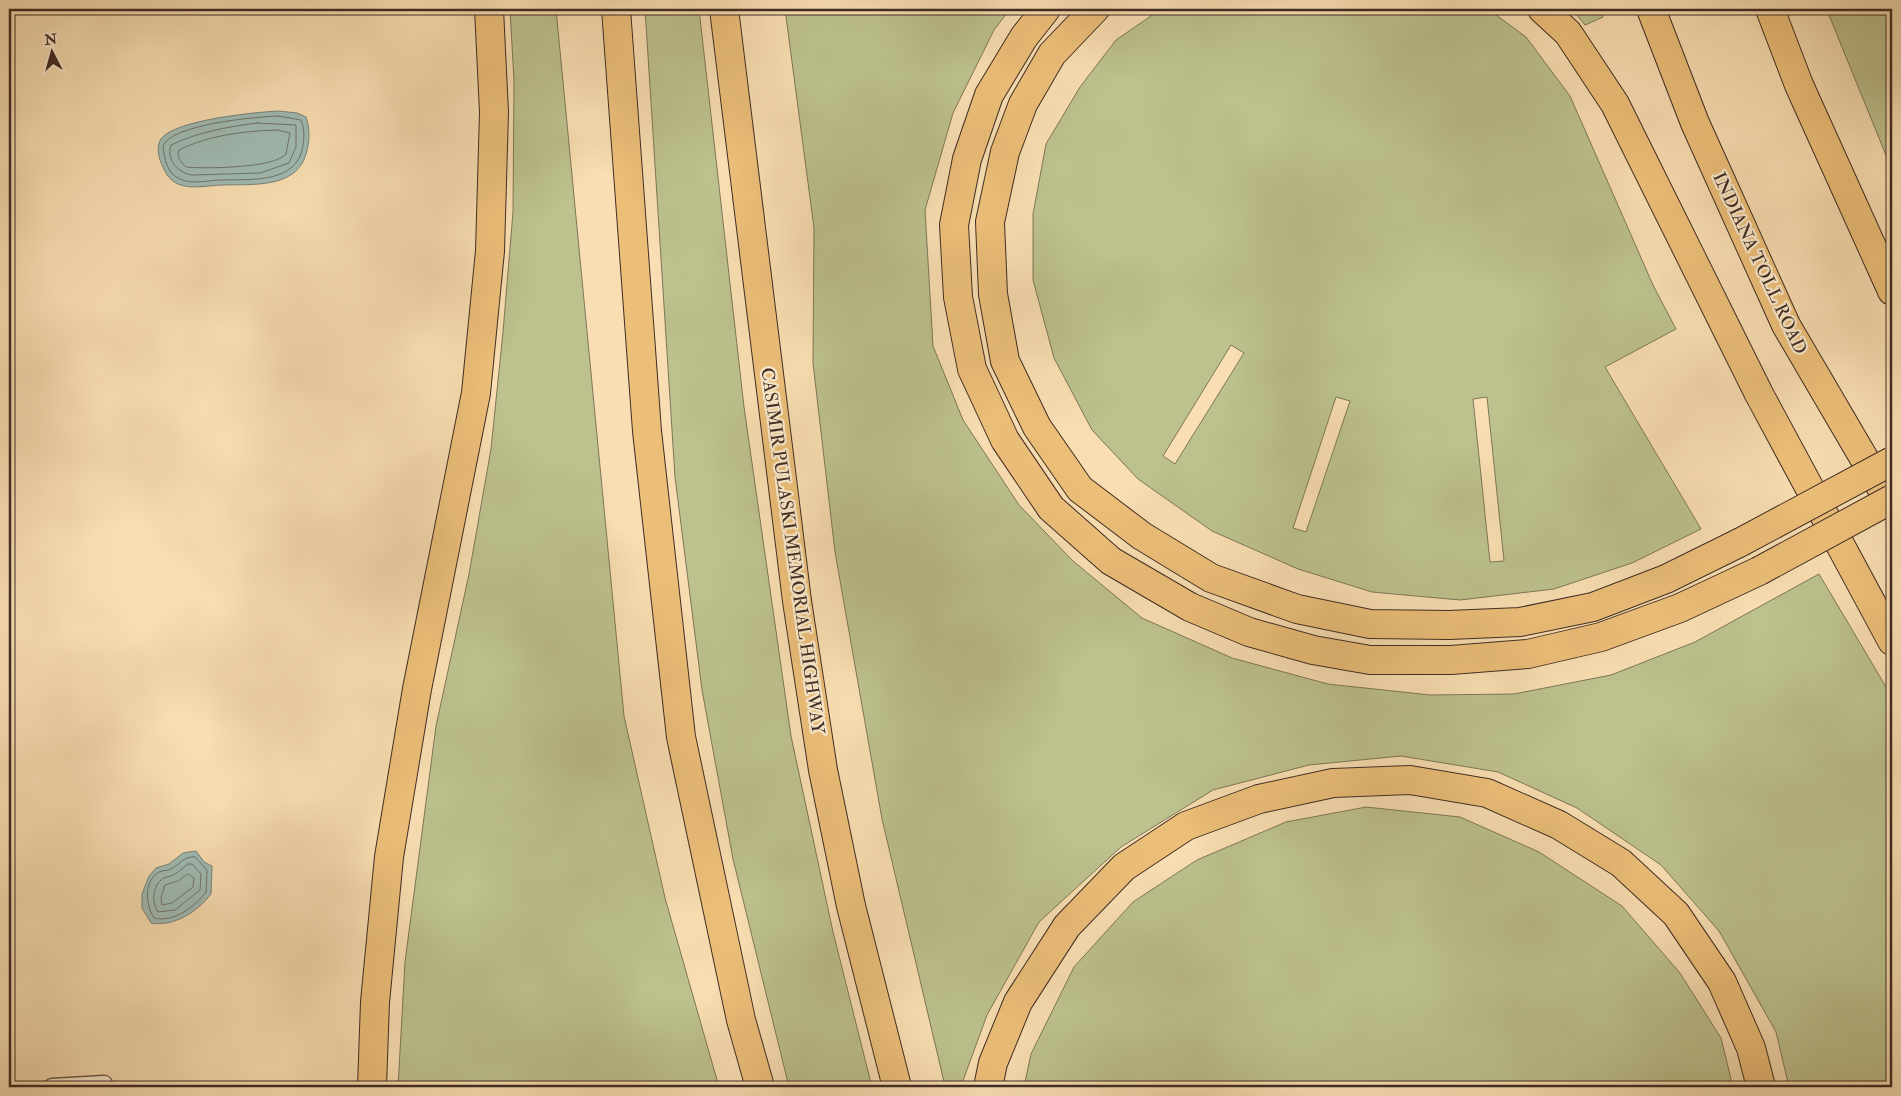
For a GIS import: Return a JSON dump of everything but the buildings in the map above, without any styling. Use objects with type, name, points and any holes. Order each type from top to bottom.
[{"type":"highway","points":[[372,1087],[375,1002],[389,857],[417,689],[476,393],[490,251],[494,112],[489,9]]},
{"type":"highway","points":[[600,9],[624,117]]},
{"type":"highway","points":[[616,9],[647,430],[681,737],[741,1020],[760,1087]]},
{"type":"highway","name":"CASIMIR PULASKI MEMORIAL HIGHWAY","points":[[724,9],[797,601],[823,770],[851,906],[897,1087]]},
{"type":"highway","points":[[1046,9],[1024,37],[990,95],[967,159],[954,225],[958,297],[972,369],[1005,440],[1051,508],[1111,561],[1190,607],[1249,632],[1313,650],[1370,660],[1451,660],[1528,654],[1610,634],[1680,608],[1759,571],[1892,499]]},
{"type":"highway","points":[[1094,9],[1052,54],[1023,104],[1005,152],[990,222],[993,294],[1005,361],[1037,427],[1080,490],[1142,536],[1211,578],[1297,609],[1370,624],[1450,625],[1520,622],[1593,607],[1666,579],[1741,542],[1892,461]]},
{"type":"highway","points":[[1542,9],[1568,33],[1615,104],[1759,394],[1892,642]]},
{"type":"highway","name":"INDIANA TOLL ROAD","points":[[1652,9],[1695,123],[1786,325],[1892,506]]},
{"type":"highway","points":[[1770,9],[1799,85],[1892,291]]},
{"type":"highway","points":[[988,1087],[992,1063],[1018,1002],[1067,926],[1124,867],[1186,826],[1259,799],[1333,783],[1410,780],[1487,793],[1559,825],[1621,863],[1676,914],[1722,982],[1751,1048],[1760,1087]]},
{"type":"lane","points":[[52,1087],[104,1084],[105,1087]]},
{"type":"green space","points":[[510,9],[556,9],[624,716],[665,898],[719,1087],[398,1087],[405,962],[436,726],[469,574],[491,449],[513,212],[514,81]]},
{"type":"green space","points":[[645,9],[699,9],[744,407],[791,736],[833,932],[872,1087],[789,1087],[733,859],[702,690],[675,477]]},
{"type":"green space","points":[[785,9],[1010,9],[994,30],[953,113],[925,210],[933,346],[963,420],[1019,505],[1073,561],[1142,618],[1232,658],[1328,684],[1430,695],[1514,694],[1611,675],[1695,642],[1819,574],[1892,697],[1892,1087],[1789,1087],[1776,1032],[1719,931],[1661,865],[1577,808],[1498,772],[1401,756],[1309,765],[1213,790],[1121,847],[1039,922],[987,1015],[961,1086],[945,1086],[882,819],[835,552],[813,363],[814,228]]},
{"type":"green space","points":[[1161,9],[1488,9],[1526,37],[1570,96],[1653,285],[1676,329],[1605,367],[1701,529],[1632,563],[1554,589],[1460,600],[1372,592],[1298,569],[1212,531],[1138,479],[1092,430],[1054,358],[1033,280],[1033,214],[1046,144],[1080,87],[1116,40]],"holes":[[[1231,345],[1244,353],[1175,464],[1163,456]],[[1336,397],[1350,401],[1306,532],[1293,528]],[[1487,397],[1504,561],[1490,562],[1473,399]]]},
{"type":"green space","points":[[1572,9],[1600,9],[1603,17],[1585,25]]},
{"type":"green space","points":[[1826,9],[1892,9],[1892,170],[1831,20]]},
{"type":"green space","points":[[1366,807],[1460,817],[1539,852],[1622,906],[1680,973],[1721,1038],[1733,1087],[1024,1087],[1031,1054],[1074,967],[1133,902],[1197,860],[1286,822]]},
{"type":"water","points":[[279,111],[297,113],[306,117],[309,131],[306,154],[301,165],[283,179],[259,184],[189,187],[175,182],[165,171],[160,160],[158,146],[161,139],[169,132],[216,118]]},
{"type":"water","points":[[196,851],[204,862],[212,866],[211,894],[199,907],[184,917],[168,923],[151,923],[142,908],[142,894],[149,876],[156,868],[169,864],[183,853]]}]
